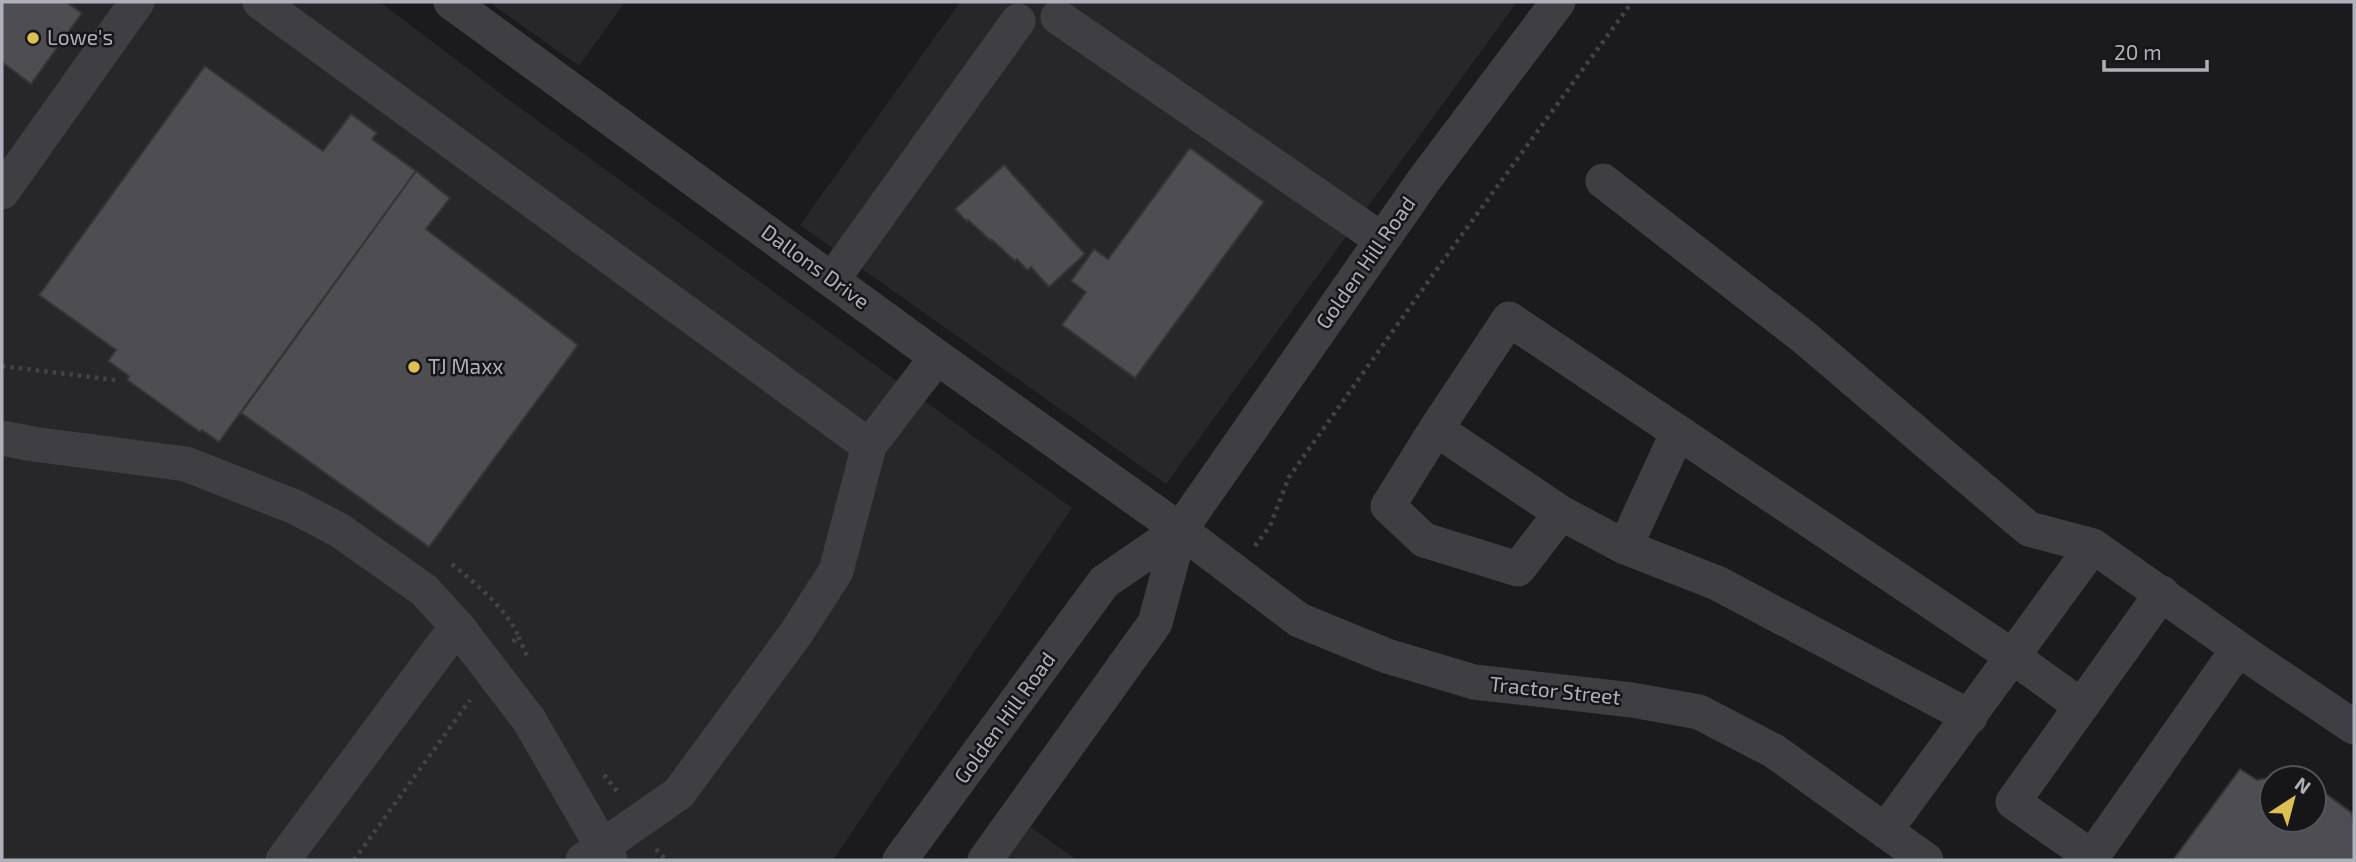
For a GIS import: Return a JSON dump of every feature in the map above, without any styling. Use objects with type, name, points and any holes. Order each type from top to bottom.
[{"type":"street","points":[[2,192],[137,2]]},
{"type":"street","points":[[260,2],[869,446]]},
{"type":"street","name":"Dallons Drive","points":[[451,2],[937,357],[1180,530]]},
{"type":"street","name":"Golden Hill Road","points":[[1002,854],[1155,623],[1180,530],[1424,180],[1558,2]]},
{"type":"street","points":[[832,280],[1012,11],[1031,27],[1051,23],[1061,9],[1382,240]]},
{"type":"street","points":[[1602,181],[1805,338],[2029,528],[2093,546],[2354,727]]},
{"type":"street","points":[[1561,513],[1518,569],[1424,540],[1388,506],[1509,319],[2012,656],[2081,706]]},
{"type":"street","points":[[2,438],[186,464],[295,507],[339,530],[424,590],[457,626],[529,720],[598,856],[679,793],[820,598],[836,571],[869,446],[937,357]]},
{"type":"street","points":[[1436,429],[1561,513],[1625,547],[1717,583],[1970,717]]},
{"type":"street","points":[[1625,547],[1678,432]]},
{"type":"street","name":"Golden Hill Road","points":[[900,860],[1104,582],[1180,530]]},
{"type":"street","name":"Tractor Street","points":[[1180,530],[1298,620],[1387,656],[1474,682],[1632,700],[1699,712],[1774,751],[1926,860]]},
{"type":"street","points":[[1885,831],[2093,546]]},
{"type":"street","points":[[2162,593],[2013,802],[2092,857],[2238,649]]},
{"type":"street","points":[[283,860],[457,626]]},
{"type":"path","points":[[1237,573],[1270,526],[1289,477],[1442,261],[1632,2]]},
{"type":"path","points":[[2,366],[115,380]]},
{"type":"path","points":[[452,564],[514,625],[518,636]]},
{"type":"shaded area","points":[[2,2],[380,2],[508,99],[1072,508],[833,860],[2,860]]},
{"type":"shaded area","points":[[489,2],[625,2],[579,66]]},
{"type":"shaded area","points":[[960,2],[1517,2],[1166,484],[800,225]]},
{"type":"shaded area","points":[[1029,826],[1077,860],[1004,860]]},
{"type":"building","name":"Lowe's","points":[[2,2],[66,2],[82,13],[31,84],[2,62]]},
{"type":"building","points":[[205,66],[323,151],[351,114],[377,133],[372,139],[416,171],[219,442],[202,430],[200,432],[127,380],[129,376],[108,361],[116,350],[39,295]]},
{"type":"building","points":[[1190,148],[1264,202],[1135,378],[1062,325],[1086,292],[1071,281],[1094,249],[1108,259]]},
{"type":"building","points":[[1004,165],[1085,254],[1049,287],[1031,267],[1027,270],[1017,259],[1015,261],[955,209]]},
{"type":"building","points":[[416,171],[450,198],[426,229],[578,345],[429,547],[241,413]]},
{"type":"building","points":[[2240,769],[2258,780],[2258,834],[2328,834],[2328,795],[2352,813],[2354,860],[2173,860]]},
{"type":"place","name":"Lowe's","points":[[33,38]]},
{"type":"place","name":"TJ Maxx","points":[[414,367]]}]
